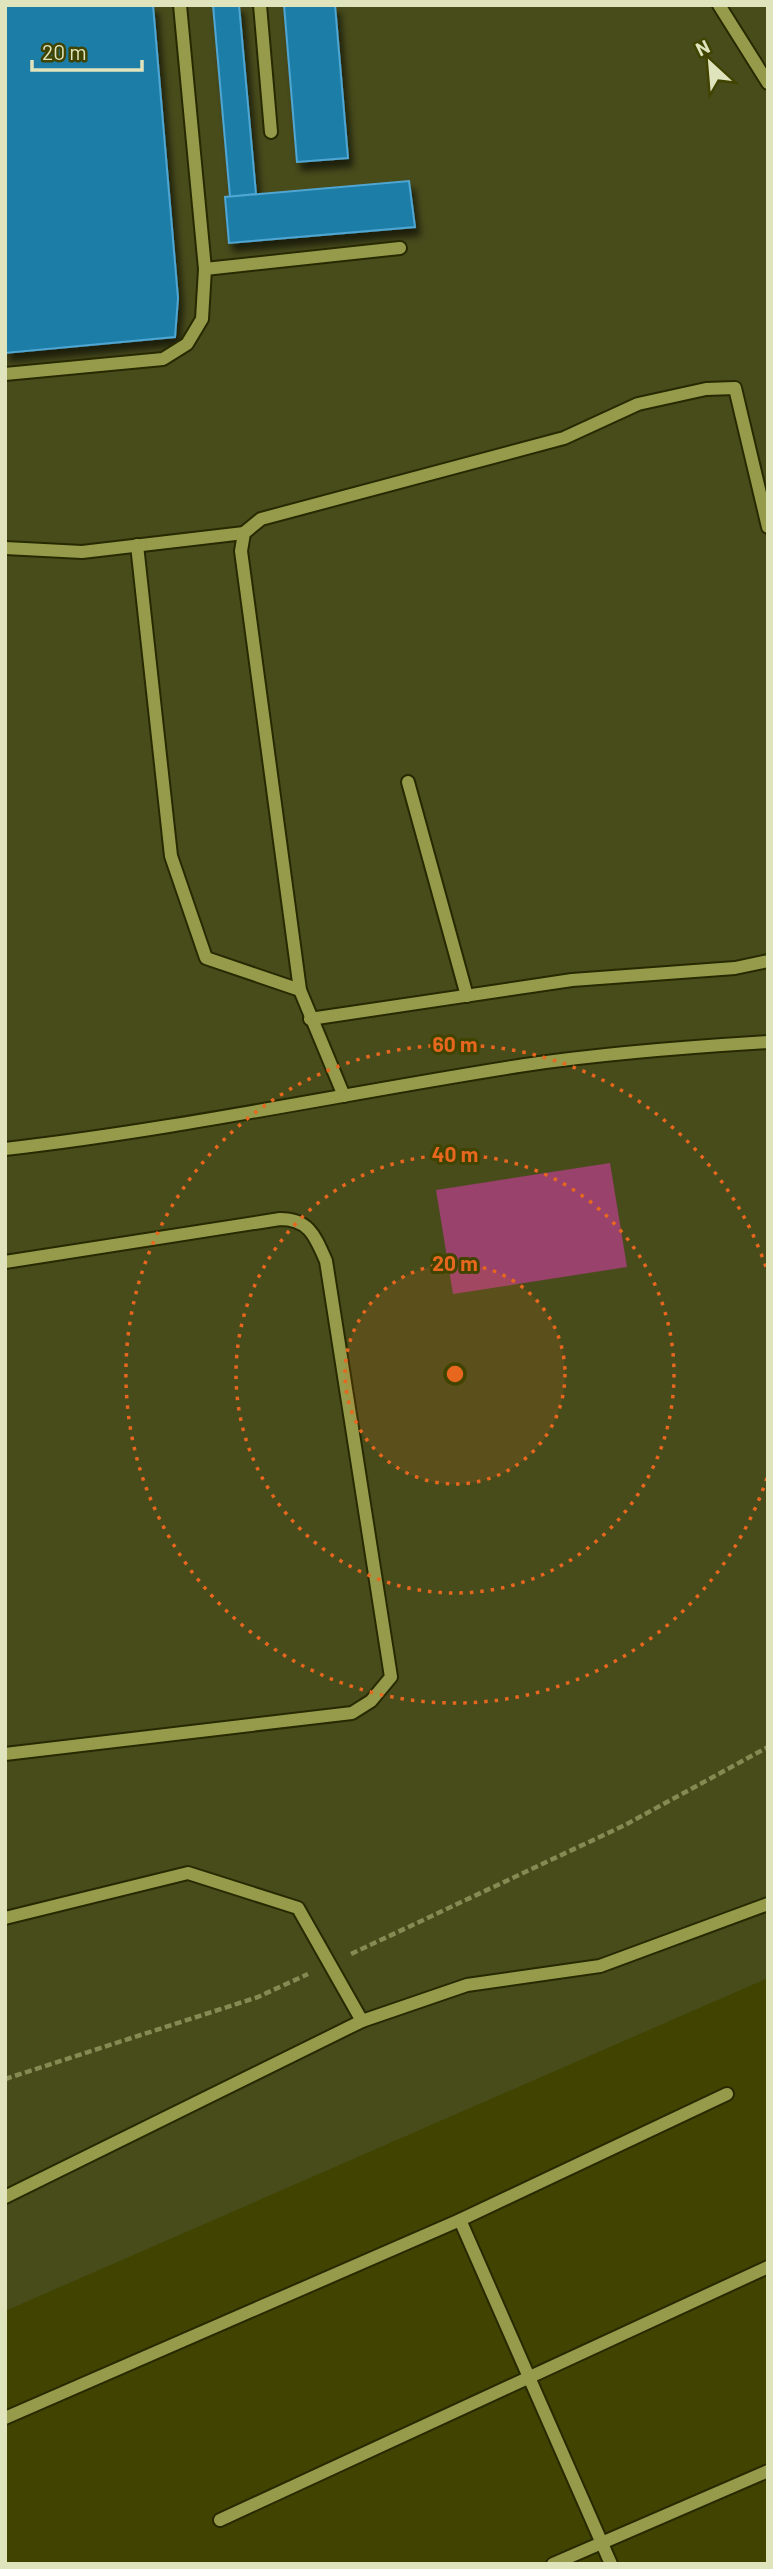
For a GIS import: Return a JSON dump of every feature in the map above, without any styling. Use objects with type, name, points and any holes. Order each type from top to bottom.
[{"type":"street","points":[[5,374],[163,359],[187,344],[202,319],[205,269],[180,5]]},
{"type":"street","points":[[260,5],[271,132]]},
{"type":"street","points":[[719,5],[768,83]]},
{"type":"street","points":[[205,269],[400,248]]},
{"type":"street","points":[[5,548],[82,552],[244,533],[261,519],[564,438],[638,404],[706,389],[735,388],[768,527]]},
{"type":"street","points":[[244,533],[242,551],[300,990],[344,1097]]},
{"type":"street","points":[[136,545],[170,856],[206,958],[300,990]]},
{"type":"street","points":[[408,782],[467,996]]},
{"type":"street","points":[[310,1019],[572,980],[736,968],[768,961]]},
{"type":"street","points":[[5,1149],[187,1125],[577,1058],[768,1042]]},
{"type":"street","points":[[5,1262],[280,1219],[295,1219],[308,1226],[326,1261],[391,1677],[370,1701],[352,1713],[5,1754]]},
{"type":"street","points":[[5,1918],[188,1873],[298,1908],[362,2021]]},
{"type":"street","points":[[5,2197],[362,2021],[467,1985],[600,1966],[768,1904]]},
{"type":"street","points":[[5,2418],[460,2220],[727,2094]]},
{"type":"street","points":[[460,2220],[611,2564]]},
{"type":"street","points":[[220,2520],[528,2375],[768,2267]]},
{"type":"street","points":[[553,2564],[768,2471]]},
{"type":"path","points":[[346,1956],[625,1825],[768,1747]]},
{"type":"path","points":[[5,2078],[258,1997],[321,1968]]},
{"type":"shaded area","points":[[5,5],[768,5],[768,1978],[5,2311]]},
{"type":"shaded area","points":[[610,1163],[627,1267],[453,1294],[436,1190]]},
{"type":"building","points":[[5,5],[153,5],[178,298],[175,337],[5,353]]},
{"type":"building","points":[[213,5],[239,5],[256,194],[230,197]]},
{"type":"building","points":[[284,5],[335,5],[348,158],[297,162]]},
{"type":"building","points":[[409,181],[415,227],[229,243],[225,197]]}]
